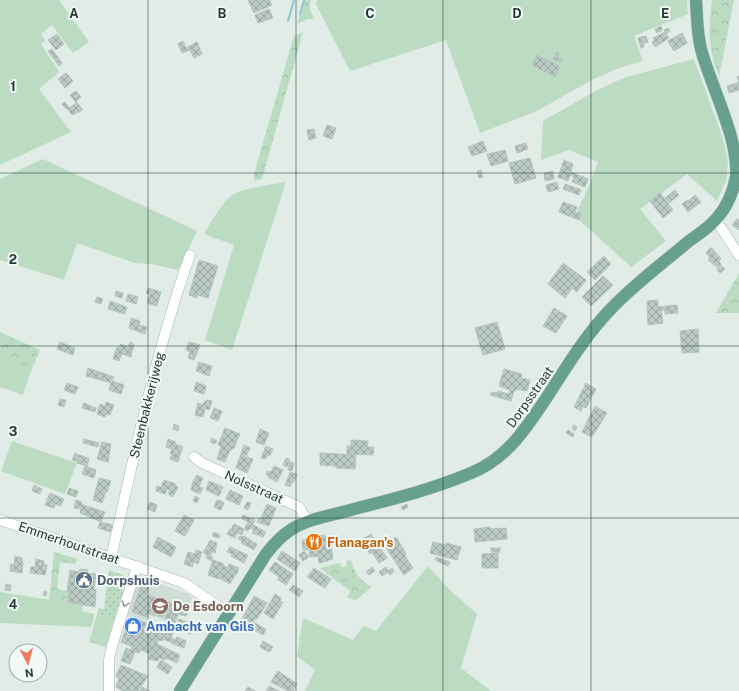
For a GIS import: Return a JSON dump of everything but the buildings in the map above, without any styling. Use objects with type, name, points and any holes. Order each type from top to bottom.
[{"type":"main road","name":"Dorpsstraat","points":[[180,691],[266,554],[292,529],[308,522],[442,485],[473,473],[502,455],[524,433],[582,345],[608,311],[638,284],[716,220],[727,203],[733,189],[736,176],[736,160],[732,134],[701,49],[697,28],[696,0]]},
{"type":"street","points":[[716,220],[739,255]]},
{"type":"street","name":"Steenbakkerijweg","points":[[112,558],[142,419],[157,360],[190,255]]},
{"type":"street","name":"Nolsstraat","points":[[194,457],[202,463],[299,507],[308,522]]},
{"type":"street","name":"Emmerhoutstraat","points":[[0,520],[184,583],[228,613]]},
{"type":"street","points":[[109,691],[109,660],[137,566]]},
{"type":"shaded area","name":"De Esdoorn","points":[[139,577],[187,593],[192,598],[186,616],[179,615],[175,623],[148,615],[146,621],[127,615]]},
{"type":"green space","points":[[0,0],[59,0],[89,42],[73,53],[52,25],[41,34],[45,40],[41,44],[59,72],[39,89],[71,132],[0,165]]},
{"type":"green space","points":[[304,0],[311,0],[309,6],[314,19],[308,19],[297,24]]},
{"type":"green space","points":[[317,0],[687,0],[688,14],[634,36],[643,61],[619,68],[592,80],[535,112],[480,133],[446,40],[350,71],[316,4]]},
{"type":"green space","points":[[712,0],[734,0],[719,77],[713,57],[710,39]]},
{"type":"green space","points":[[303,32],[262,179],[254,181],[254,174],[294,36]]},
{"type":"green space","points":[[694,59],[725,147],[728,162],[726,181],[717,201],[687,174],[640,209],[666,241],[631,267],[575,216],[598,162],[569,150],[541,160],[543,121],[597,90],[626,77]]},
{"type":"green space","points":[[43,159],[197,231],[178,270],[151,264],[135,263],[77,243],[64,280],[0,260],[0,179]]},
{"type":"green space","points":[[286,182],[232,350],[205,340],[234,245],[204,234],[221,207],[234,194],[253,188]]},
{"type":"green space","points":[[739,273],[739,313],[716,313]]},
{"type":"green space","points":[[0,332],[40,350],[31,371],[0,361]]},
{"type":"green space","points":[[0,361],[31,371],[23,395],[0,387]]},
{"type":"green space","points":[[12,441],[77,463],[65,494],[1,471]]},
{"type":"green space","points":[[54,552],[78,559],[75,564],[60,562],[57,589],[68,591],[66,602],[49,600]]},
{"type":"green space","points":[[351,560],[358,576],[372,587],[356,600],[347,598],[350,591],[320,568],[339,563],[342,567],[344,567],[347,565],[347,561]]},
{"type":"green space","points":[[428,566],[450,590],[477,614],[461,668],[491,691],[305,691],[315,670],[297,656],[303,618],[353,640],[363,626],[376,631]]},
{"type":"green space","points":[[109,570],[128,577],[114,619],[97,614],[99,608],[104,609]]},
{"type":"green space","points":[[0,592],[83,605],[82,611],[95,614],[91,627],[0,623]]},
{"type":"green space","points":[[97,614],[114,619],[106,647],[89,642]]},
{"type":"waterway","points":[[288,21],[294,0]]},
{"type":"waterway","points":[[300,14],[304,0]]},
{"type":"place","name":"Flanagan's","points":[[314,542]]},
{"type":"place","name":"Dorpshuis","points":[[84,580]]},
{"type":"place","name":"De Esdoorn","points":[[160,606]]},
{"type":"place","name":"Ambacht van Gils","points":[[133,626]]}]
